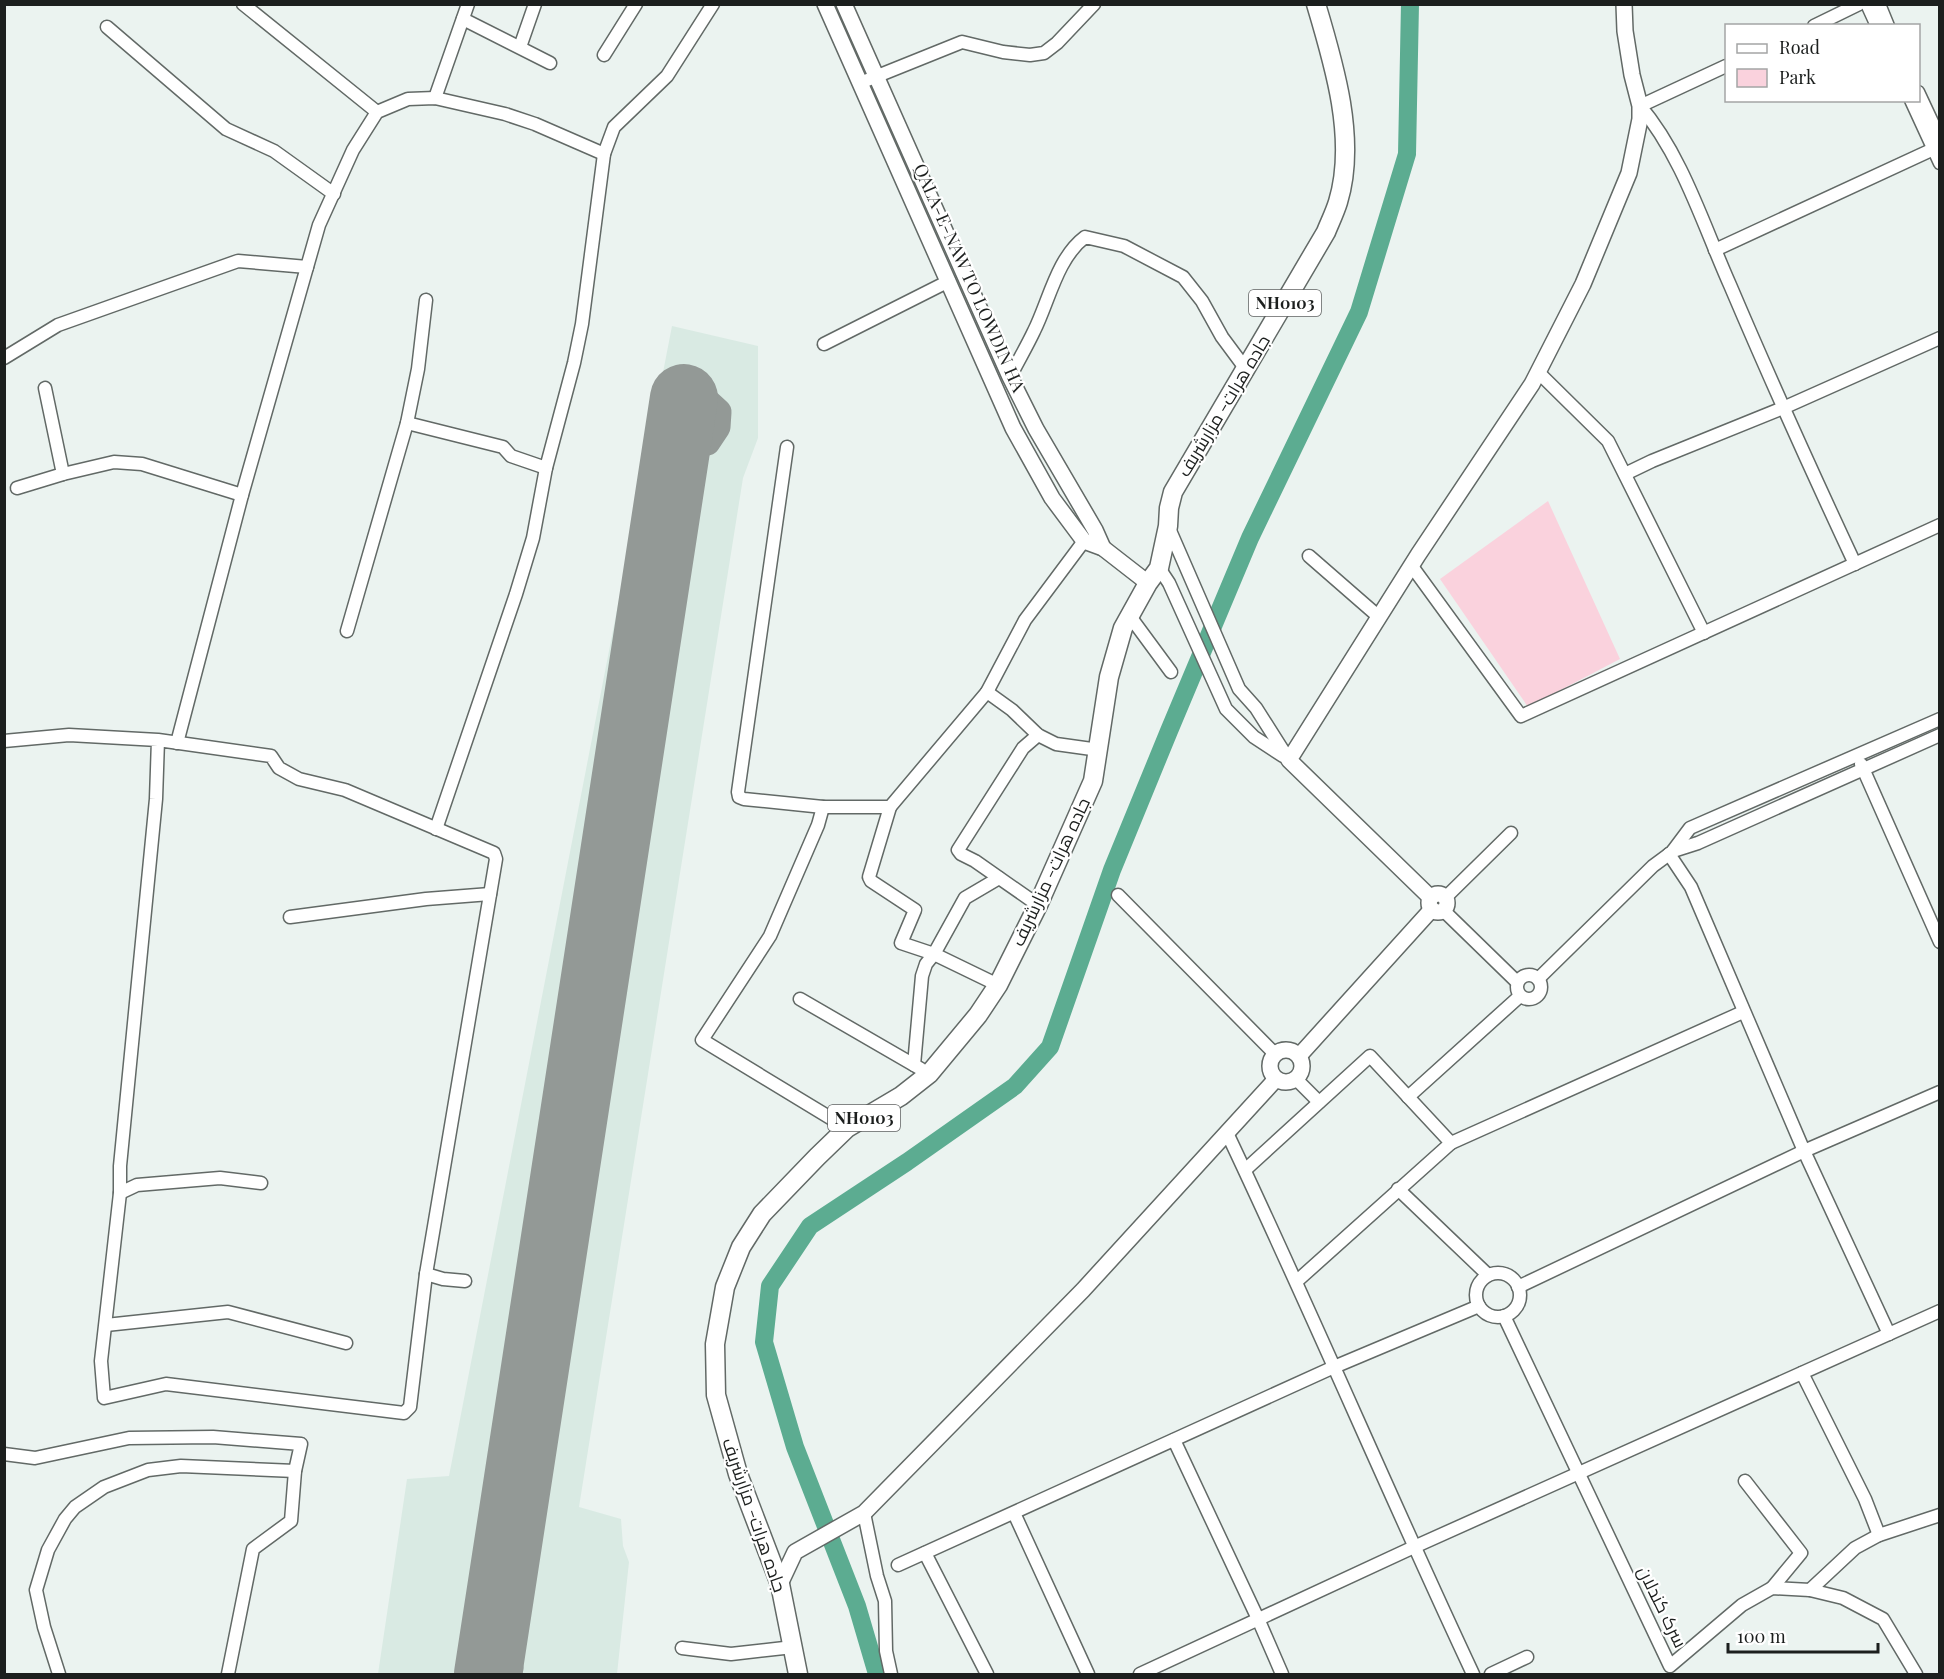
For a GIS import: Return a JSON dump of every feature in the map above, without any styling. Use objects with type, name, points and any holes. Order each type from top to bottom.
[{"type":"highway","name":"جاده هرات- مزارشریف","points":[[798,1674],[780,1584],[738,1474],[716,1395],[715,1344],[725,1287],[741,1247],[762,1214],[847,1128],[901,1096],[921,1070],[978,1014],[998,985],[1038,905],[1093,781],[1109,677],[1123,628],[1159,568],[1173,492],[1326,232],[1339,201],[1345,157],[1343,106],[1316,4]]},
{"type":"main road","name":"QALA-E-NAW TO LOWDIN HA","points":[[825,4],[1013,428],[1052,498],[1084,541],[1103,548],[1148,583]]},
{"type":"main road","name":"QALA-E-NAW TO LOWDIN HA","points":[[844,4],[1010,377],[1036,429],[1095,530],[1103,548]]},
{"type":"main road","points":[[1299,1056],[1438,904],[1289,760],[1412,565],[1532,384],[1583,284],[1629,173],[1640,119],[1640,106],[1625,31],[1624,4]]},
{"type":"main road","points":[[968,324],[984,318]]},
{"type":"main road","points":[[1291,1050],[1299,1056],[1302,1070],[1296,1079],[1286,1082],[1276,1079],[1270,1069],[1275,1054],[1291,1050]]},
{"type":"main road","points":[[780,1584],[795,1552],[864,1513],[1076,1298],[1276,1079]]},
{"type":"street","points":[[243,4],[377,112]]},
{"type":"street","points":[[435,98],[468,4]]},
{"type":"street","points":[[520,47],[535,4]]},
{"type":"street","points":[[604,55],[636,4]]},
{"type":"street","points":[[436,829],[533,538],[546,468],[582,324],[604,154],[614,127],[667,76],[713,4]]},
{"type":"street","points":[[860,83],[962,42],[1003,52],[1030,55],[1044,53],[1057,43],[1094,4]]},
{"type":"street","points":[[1818,24],[1859,4]]},
{"type":"street","points":[[1867,4],[1876,24]]},
{"type":"street","points":[[1879,4],[1887,24]]},
{"type":"street","points":[[463,19],[550,63]]},
{"type":"street","points":[[107,27],[226,129],[274,151],[334,194]]},
{"type":"street","points":[[1725,66],[1640,106],[1653,122],[1680,170],[1783,408],[1855,564]]},
{"type":"street","points":[[177,743],[242,495],[319,225],[353,150],[377,112],[408,99],[435,98],[505,114],[535,124],[604,154]]},
{"type":"street","points":[[1920,98],[1937,145],[1940,164]]},
{"type":"street","points":[[1912,102],[1937,145]]},
{"type":"street","points":[[1715,250],[1937,145]]},
{"type":"street","points":[[1010,377],[1035,330],[1064,262],[1085,237],[1124,246],[1183,277],[1202,301],[1222,337],[1245,368]]},
{"type":"street","points":[[4,358],[58,324],[238,261],[307,267]]},
{"type":"street","points":[[824,344],[949,281]]},
{"type":"street","points":[[347,631],[407,423],[418,369],[426,300]]},
{"type":"street","points":[[1625,474],[1783,408],[1940,338]]},
{"type":"street","points":[[1538,372],[1608,441],[1704,633]]},
{"type":"street","points":[[45,388],[63,474]]},
{"type":"street","points":[[407,423],[503,447],[511,456],[546,468]]},
{"type":"street","points":[[787,447],[739,797],[823,807],[890,807]]},
{"type":"street","points":[[17,488],[114,462],[142,464],[242,495]]},
{"type":"street","points":[[1412,565],[1521,716],[1940,525]]},
{"type":"street","points":[[1168,526],[1239,690],[1256,708],[1289,760]]},
{"type":"street","points":[[998,985],[934,954],[901,943],[915,910],[871,881],[869,877],[890,807],[987,692],[1025,620],[1084,541]]},
{"type":"street","points":[[1309,556],[1379,617]]},
{"type":"street","points":[[1159,568],[1175,597],[1226,709],[1254,736],[1289,760]]},
{"type":"street","points":[[1129,615],[1171,672]]},
{"type":"street","points":[[987,692],[1012,710],[1038,735],[1056,744],[1099,750]]},
{"type":"street","points":[[1538,979],[1653,866],[1670,853],[1690,828],[1940,719]]},
{"type":"street","points":[[4,741],[69,735],[158,740],[271,756],[279,768],[299,779],[345,790],[494,853],[496,859],[426,1274],[410,1407],[404,1413],[166,1384],[104,1398],[101,1361],[120,1193],[120,1166],[156,799],[158,740]]},
{"type":"street","points":[[1038,735],[1023,748],[958,850],[1038,905]]},
{"type":"street","points":[[1670,853],[1698,843],[1940,735]]},
{"type":"street","points":[[1857,754],[1940,942]]},
{"type":"street","points":[[1779,789],[1786,804]]},
{"type":"street","points":[[823,807],[818,825],[770,936],[702,1040],[847,1128]]},
{"type":"street","points":[[1511,833],[1438,904],[1517,982]]},
{"type":"street","points":[[1670,853],[1691,887],[1804,1151],[1889,1334]]},
{"type":"street","points":[[800,999],[921,1070],[922,976],[926,964],[934,954],[965,898],[999,878]]},
{"type":"street","points":[[290,917],[426,899],[490,894]]},
{"type":"street","points":[[1118,895],[1275,1054]]},
{"type":"street","points":[[1525,975],[1538,979],[1541,991],[1536,998],[1528,1000],[1520,996],[1516,990],[1517,982],[1525,975]]},
{"type":"street","points":[[1407,1097],[1520,996]]},
{"type":"street","points":[[1297,1281],[1451,1143],[1743,1012]]},
{"type":"street","points":[[1245,1170],[1370,1056],[1451,1143]]},
{"type":"street","points":[[1296,1079],[1319,1102]]},
{"type":"street","points":[[1518,1287],[1804,1151],[1940,1092]]},
{"type":"street","points":[[1227,1133],[1297,1281],[1414,1547],[1473,1674]]},
{"type":"street","points":[[120,1193],[137,1185],[220,1179],[261,1183]]},
{"type":"street","points":[[1398,1189],[1488,1275]]},
{"type":"street","points":[[426,1274],[443,1279],[465,1281]]},
{"type":"street","points":[[1502,1274],[1514,1281],[1518,1287],[1519,1294],[1515,1307],[1504,1316],[1490,1315],[1479,1306],[1476,1292],[1478,1285],[1488,1275],[1502,1274]]},
{"type":"street","points":[[898,1565],[1334,1367],[1479,1306]]},
{"type":"street","points":[[1140,1674],[1259,1621],[1414,1547],[1940,1311]]},
{"type":"street","points":[[106,1325],[228,1312],[346,1343]]},
{"type":"street","name":"سرک کندلان","points":[[1504,1316],[1668,1670],[1742,1605],[1772,1588]]},
{"type":"street","points":[[1802,1373],[1865,1499],[1879,1535]]},
{"type":"street","points":[[4,1454],[35,1458],[129,1438],[213,1437],[302,1444],[295,1471],[291,1521],[253,1549],[228,1674]]},
{"type":"street","points":[[1174,1440],[1282,1674]]},
{"type":"street","points":[[58,1674],[36,1590],[48,1550],[65,1519],[75,1507],[104,1487],[148,1470],[181,1466],[295,1471]]},
{"type":"street","points":[[1745,1481],[1801,1553],[1772,1588]]},
{"type":"street","points":[[864,1513],[877,1576],[885,1601],[886,1651],[891,1674]]},
{"type":"street","points":[[1014,1513],[1088,1674]]},
{"type":"street","points":[[1810,1590],[1855,1548],[1879,1535],[1940,1515]]},
{"type":"street","points":[[926,1553],[987,1674]]},
{"type":"street","points":[[1772,1588],[1810,1590],[1843,1598],[1883,1619],[1916,1674]]},
{"type":"street","points":[[682,1648],[731,1654],[793,1647]]},
{"type":"street","points":[[1491,1674],[1527,1657]]},
{"type":"shaded area","points":[[672,326],[758,346],[758,438],[743,478],[579,1507],[621,1519],[623,1546],[629,1562],[617,1674],[378,1674],[407,1479],[449,1476]]},
{"type":"green space","points":[[1548,501],[1620,659],[1528,707],[1440,579]]},
{"type":"waterway","points":[[877,1674],[857,1606],[795,1447],[764,1342],[770,1286],[810,1226],[907,1162],[1015,1086],[1050,1047],[1112,870],[1250,538],[1359,312],[1407,154],[1410,4]]},
{"type":"taxiway","points":[[677,444],[693,446],[707,442],[717,427],[718,412],[706,401],[684,398]]},
{"type":"taxiway","points":[[489,1665],[510,1668]]},
{"type":"runway","points":[[488,1674],[684,398]]}]
